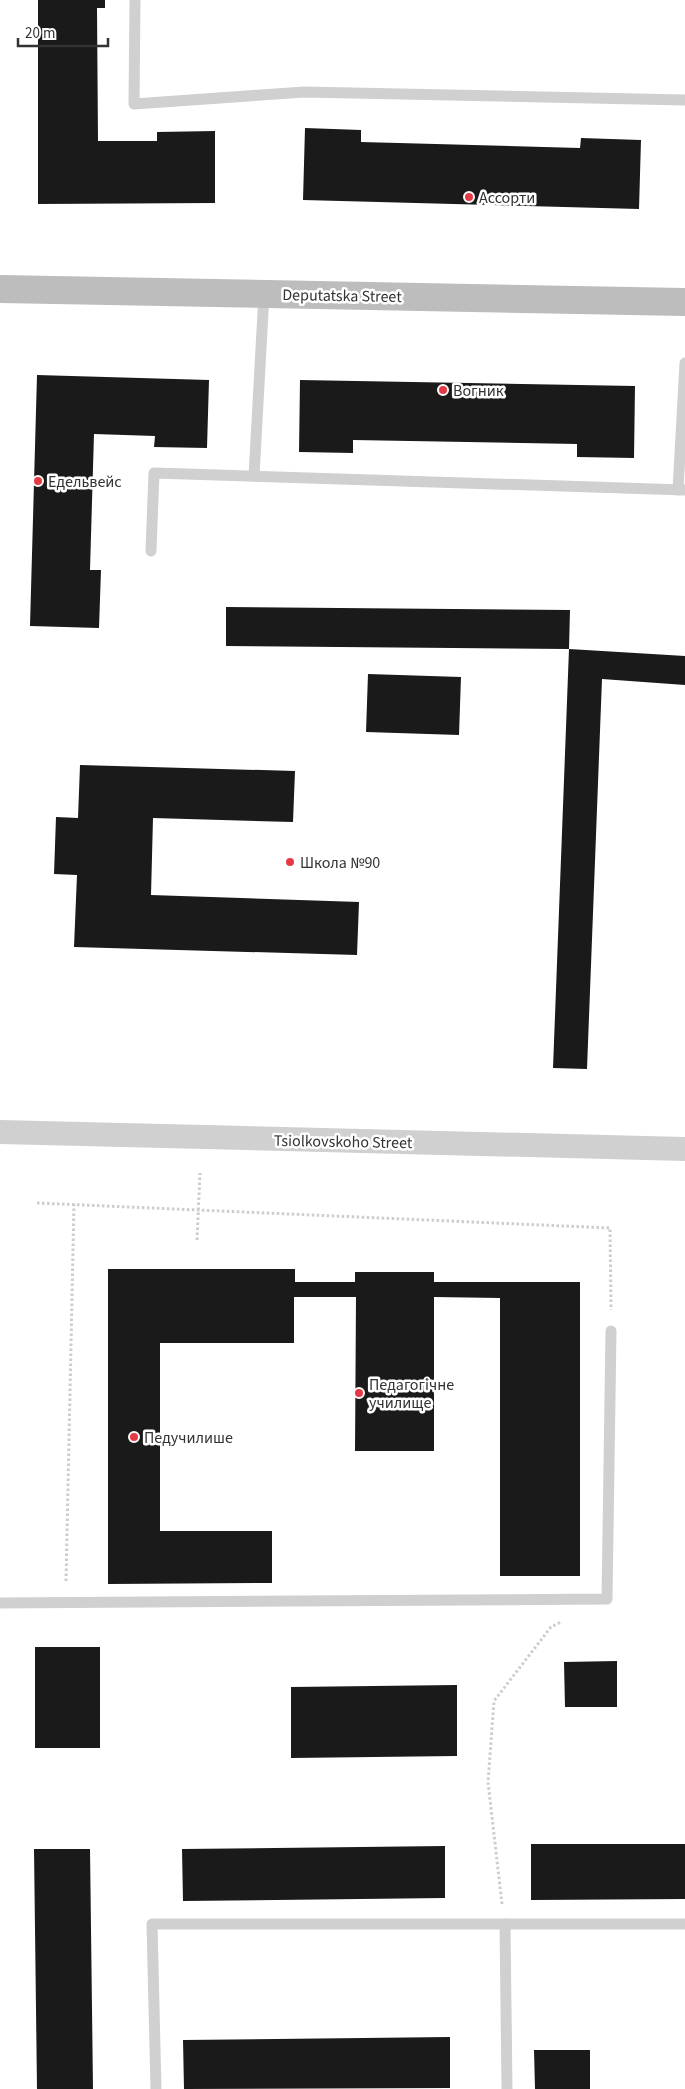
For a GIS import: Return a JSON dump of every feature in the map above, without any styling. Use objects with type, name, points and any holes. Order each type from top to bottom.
[{"type":"street","name":"Deputatska Street","points":[[0,289],[685,302]]},
{"type":"street","name":"Tsiolkovskoho Street","points":[[0,1132],[685,1149]]},
{"type":"lane","points":[[135,0],[134,104],[304,92],[685,100]]},
{"type":"lane","points":[[254,476],[264,294]]},
{"type":"lane","points":[[151,551],[154,473],[681,490],[685,364]]},
{"type":"lane","points":[[0,1603],[607,1599],[611,1330]]},
{"type":"lane","points":[[156,2089],[152,1924],[685,1924]]},
{"type":"lane","points":[[505,1924],[506,2089]]},
{"type":"path","points":[[197,1240],[200,1173]]},
{"type":"path","points":[[36,1203],[610,1228],[611,1330]]},
{"type":"path","points":[[65,1603],[74,1204]]},
{"type":"path","points":[[505,1924],[488,1782],[494,1701],[551,1627],[567,1619]]},
{"type":"building","points":[[38,0],[105,0],[105,8],[97,8],[98,141],[157,141],[157,132],[215,131],[215,203],[38,204]]},
{"type":"building","points":[[305,128],[361,130],[361,142],[580,148],[581,138],[641,140],[639,209],[303,200]]},
{"type":"building","points":[[37,375],[209,380],[207,448],[154,447],[155,436],[94,434],[90,570],[101,570],[99,628],[30,626]]},
{"type":"building","points":[[300,380],[635,386],[634,458],[577,457],[577,444],[353,440],[353,453],[299,452]]},
{"type":"building","points":[[226,607],[570,610],[569,649],[226,646]]},
{"type":"building","points":[[569,649],[685,656],[685,685],[602,679],[587,1069],[553,1068]]},
{"type":"building","points":[[368,674],[461,677],[459,735],[366,732]]},
{"type":"building","points":[[80,765],[295,771],[293,822],[153,818],[151,895],[359,902],[357,955],[74,947],[77,875],[54,874],[56,817],[78,818]]},
{"type":"building","points":[[108,1269],[295,1269],[295,1282],[355,1282],[355,1272],[434,1272],[434,1282],[580,1282],[580,1576],[500,1576],[500,1298],[434,1297],[434,1451],[355,1451],[356,1297],[294,1297],[294,1343],[160,1343],[160,1531],[272,1531],[272,1583],[108,1584]]},
{"type":"building","points":[[35,1647],[100,1647],[100,1748],[35,1748]]},
{"type":"building","points":[[617,1661],[617,1707],[565,1707],[564,1662]]},
{"type":"building","points":[[457,1685],[457,1756],[291,1758],[291,1687]]},
{"type":"building","points":[[531,1844],[685,1844],[685,1899],[531,1900]]},
{"type":"building","points":[[445,1846],[445,1898],[183,1901],[182,1849]]},
{"type":"building","points":[[34,1849],[90,1849],[93,2089],[37,2089]]},
{"type":"building","points":[[450,2037],[450,2088],[184,2089],[183,2040]]},
{"type":"building","points":[[534,2050],[590,2050],[590,2089],[535,2089]]},
{"type":"place","name":"Ассорти","points":[[469,197]]},
{"type":"place","name":"Вогник","points":[[443,390]]},
{"type":"place","name":"Едельвейс","points":[[38,481]]},
{"type":"place","name":"Школа №90","points":[[290,862]]},
{"type":"place","name":"Педагогічне училище","points":[[359,1393]]},
{"type":"place","name":"Педучилише","points":[[134,1437]]}]
